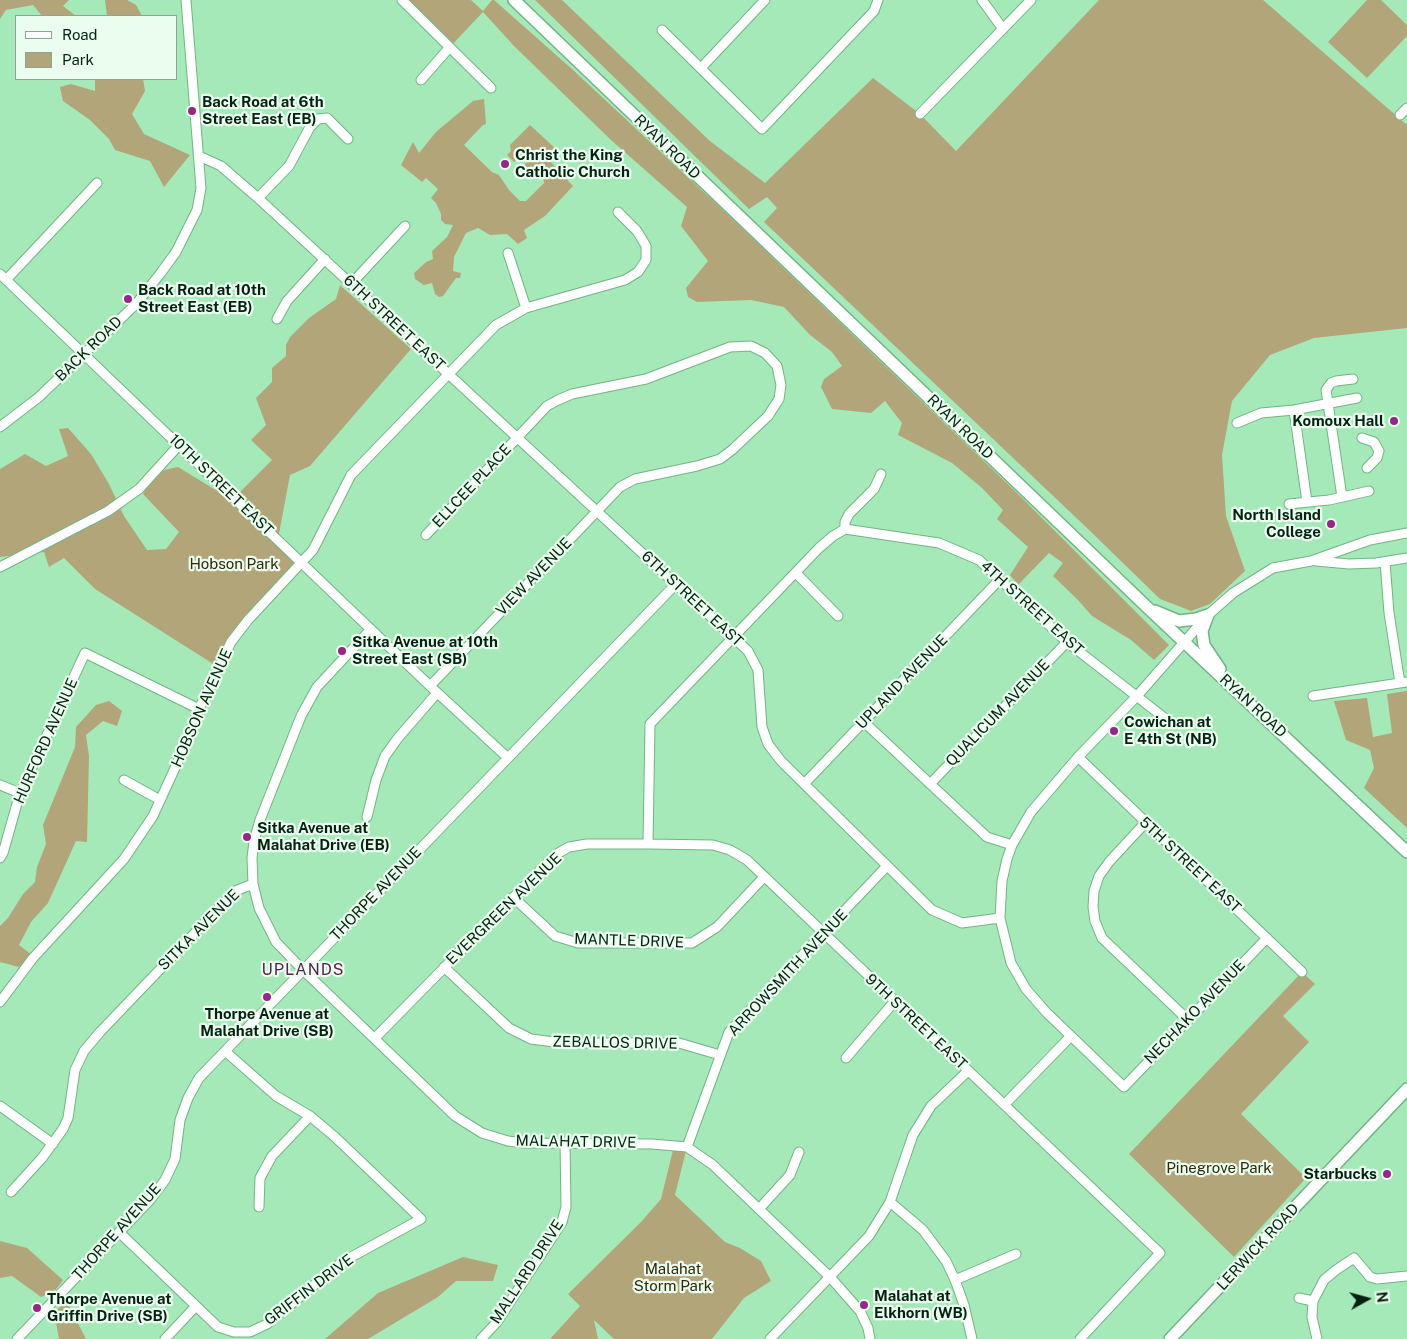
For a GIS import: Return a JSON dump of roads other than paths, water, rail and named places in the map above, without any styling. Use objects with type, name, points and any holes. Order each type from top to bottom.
[{"type":"main road","name":"RYAN ROAD","points":[[514,0],[1148,608],[1407,852]]},
{"type":"main road","points":[[1148,608],[1180,621],[1196,619],[1208,614]]},
{"type":"main road","points":[[1208,614],[1202,631],[1204,645],[1232,686]]},
{"type":"main road","name":"LERWICK ROAD","points":[[1170,1339],[1407,1089]]},
{"type":"street","name":"BACK ROAD","points":[[0,427],[39,397],[136,304],[176,252],[198,210],[201,188],[186,0]]},
{"type":"street","points":[[402,0],[491,88]]},
{"type":"street","points":[[701,68],[765,0]]},
{"type":"street","points":[[662,30],[762,129],[874,11],[878,0]]},
{"type":"street","points":[[982,0],[1003,29]]},
{"type":"street","points":[[920,114],[1031,0]]},
{"type":"street","points":[[421,80],[449,48]]},
{"type":"street","points":[[258,198],[289,166],[310,127],[318,119],[327,118],[348,139]]},
{"type":"street","name":"6TH STREET EAST","points":[[199,156],[221,166],[258,198],[748,651],[758,670],[762,727],[768,744],[781,761],[932,910],[962,923],[1000,918]]},
{"type":"street","points":[[3,277],[97,183]]},
{"type":"street","name":"HOBSON AVENUE","points":[[0,1002],[33,958],[124,859],[153,816],[180,757],[199,709],[231,642],[248,620],[313,550],[351,475],[496,325],[526,308],[625,280],[638,272],[646,260],[646,246],[638,231],[618,212]]},
{"type":"street","points":[[351,284],[405,226]]},
{"type":"street","points":[[508,253],[526,308]]},
{"type":"street","points":[[277,319],[287,301],[325,259]]},
{"type":"street","name":"10TH STREET EAST","points":[[3,277],[430,686],[508,758]]},
{"type":"street","name":"ELLCEE PLACE","points":[[426,535],[547,406],[558,400],[572,394],[646,379],[730,347],[751,346],[765,353],[777,366],[780,385],[778,399],[768,416],[732,450],[720,459],[697,466],[635,479],[620,487],[597,511]]},
{"type":"street","points":[[1342,497],[1326,390],[1331,383],[1353,379]]},
{"type":"street","points":[[1237,423],[1261,413],[1294,410],[1357,398]]},
{"type":"street","points":[[1294,410],[1307,502]]},
{"type":"street","points":[[1362,438],[1374,442],[1379,451],[1377,458],[1367,468]]},
{"type":"street","points":[[0,567],[108,511],[139,489],[179,444]]},
{"type":"street","points":[[648,844],[650,724],[819,548],[845,529],[848,514],[874,489],[881,474]]},
{"type":"street","points":[[1290,504],[1342,497],[1369,491]]},
{"type":"street","name":"VIEW AVENUE","points":[[430,686],[597,511]]},
{"type":"street","name":"4TH STREET EAST","points":[[845,529],[939,543],[979,560],[1066,642],[1171,723]]},
{"type":"street","points":[[1005,1104],[1070,1037],[1026,989],[1011,963],[1000,918],[1002,881],[1012,845],[1031,812],[1078,757],[1137,696],[1208,614],[1233,593],[1273,568],[1311,561],[1370,540],[1407,533]]},
{"type":"street","points":[[1311,561],[1349,564],[1385,562],[1407,558]]},
{"type":"street","points":[[1313,696],[1403,683],[1389,613],[1385,562]]},
{"type":"street","points":[[796,573],[838,616]]},
{"type":"street","name":"UPLAND AVENUE","points":[[804,784],[1000,579]]},
{"type":"street","name":"THORPE AVENUE","points":[[17,1339],[150,1200],[165,1180],[175,1159],[180,1120],[188,1098],[199,1078],[676,584]]},
{"type":"street","name":"SITKA AVENUE","points":[[11,1192],[53,1144],[68,1118],[75,1070],[84,1051],[235,891],[253,884],[253,850],[260,820],[301,716],[317,688],[371,628]]},
{"type":"street","name":"QUALICUM AVENUE","points":[[930,784],[1066,642]]},
{"type":"street","name":"HURFORD AVENUE","points":[[0,858],[20,794],[85,653],[199,709]]},
{"type":"street","points":[[367,817],[376,780],[385,756],[398,738],[438,693]]},
{"type":"street","points":[[864,722],[987,837],[1012,845]]},
{"type":"street","name":"5TH STREET EAST","points":[[1078,757],[1302,972]]},
{"type":"street","points":[[124,780],[160,800]]},
{"type":"street","points":[[0,785],[20,794]]},
{"type":"street","points":[[1145,823],[1109,862],[1100,876],[1094,891],[1093,907],[1095,921],[1102,938],[1188,1020]]},
{"type":"street","name":"EVERGREEN AVENUE","points":[[375,1038],[554,855],[569,847],[586,844],[648,844]]},
{"type":"street","name":"9TH STREET EAST","points":[[648,844],[713,845],[730,850],[747,860],[894,1002],[1005,1104],[1160,1253],[1080,1339]]},
{"type":"street","name":"ARROWSMITH AVENUE","points":[[687,1148],[729,1032],[887,866]]},
{"type":"street","name":"MANTLE DRIVE","points":[[513,897],[555,936],[578,943],[692,944],[718,927],[764,877]]},
{"type":"street","name":"MALAHAT DRIVE","points":[[253,884],[259,908],[276,942],[455,1116],[476,1130],[494,1138],[508,1141],[524,1143],[652,1144],[687,1148],[713,1164],[830,1277],[860,1311],[868,1328],[870,1339]]},
{"type":"street","name":"NECHAKO AVENUE","points":[[1070,1037],[1124,1087],[1267,938]]},
{"type":"street","name":"ZEBALLOS DRIVE","points":[[444,967],[509,1028],[531,1039],[562,1043],[679,1043],[720,1055]]},
{"type":"street","points":[[846,1058],[894,1002]]},
{"type":"street","name":"GRIFFIN DRIVE","points":[[119,1232],[218,1327],[234,1332],[250,1332],[267,1324],[342,1262],[421,1219],[335,1137],[310,1116],[276,1096],[225,1051]]},
{"type":"street","points":[[770,1339],[868,1236],[890,1202],[913,1135],[931,1106],[968,1071]]},
{"type":"street","points":[[0,1106],[53,1144]]},
{"type":"street","points":[[259,1207],[260,1178],[272,1156],[310,1116]]},
{"type":"street","name":"MALLARD DRIVE","points":[[481,1339],[497,1322],[562,1222],[566,1207],[565,1142]]},
{"type":"street","points":[[759,1209],[790,1175],[799,1152]]},
{"type":"street","points":[[890,1202],[923,1230],[946,1261],[956,1280],[972,1339]]},
{"type":"street","points":[[956,1280],[1016,1254]]},
{"type":"street","points":[[1317,1339],[1312,1318],[1313,1301],[1324,1280],[1354,1258],[1370,1277],[1377,1279],[1407,1276]]},
{"type":"street","points":[[1298,1298],[1313,1301]]},
{"type":"street","points":[[165,1339],[196,1306]]},
{"type":"place","name":"Back Road at 6th Street East (EB)","points":[[192,111]]},
{"type":"place","name":"Christ the King Catholic Church","points":[[505,164]]},
{"type":"place","name":"Back Road at 10th Street East (EB)","points":[[128,299]]},
{"type":"place","name":"Komoux Hall","points":[[1394,421]]},
{"type":"place","name":"North Island College","points":[[1331,524]]},
{"type":"place","name":"Sitka Avenue at 10th Street East (SB)","points":[[342,651]]},
{"type":"place","name":"Cowichan at E 4th St (NB)","points":[[1114,731]]},
{"type":"place","name":"Sitka Avenue at Malahat Drive (EB)","points":[[247,837]]},
{"type":"place","name":"Thorpe Avenue at Malahat Drive (SB)","points":[[267,997]]},
{"type":"place","name":"Starbucks","points":[[1387,1174]]},
{"type":"place","name":"Malahat at Elkhorn (WB)","points":[[864,1305]]},
{"type":"place","name":"Thorpe Avenue at Griffin Drive (SB)","points":[[37,1308]]},
{"type":"district","name":"UPLANDS","points":[[303,970]]},
{"type":"park label","name":"Hobson Park","points":[[234,564]]},
{"type":"park label","name":"Pinegrove Park","points":[[1219,1168]]},
{"type":"park label","name":"Malahat Storm Park","points":[[673,1278]]}]
